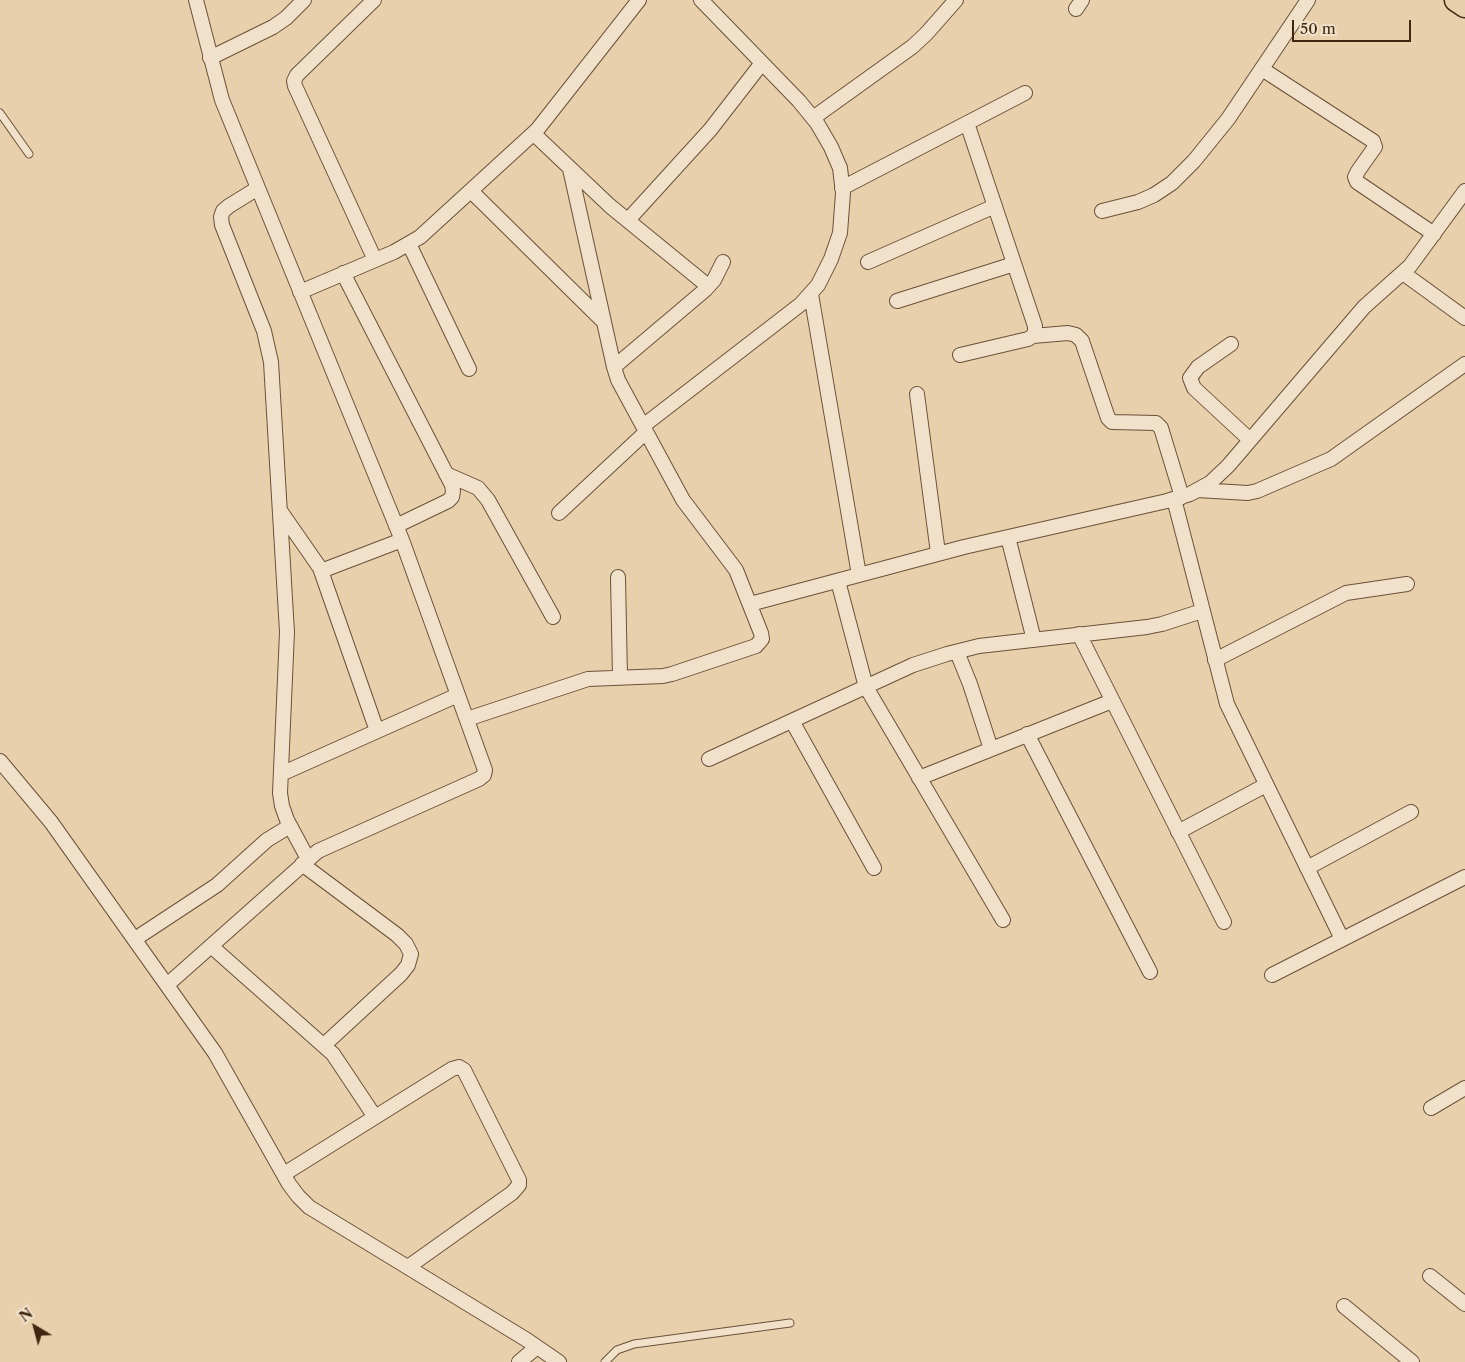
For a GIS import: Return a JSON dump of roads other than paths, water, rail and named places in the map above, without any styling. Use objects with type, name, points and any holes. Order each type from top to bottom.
[{"type":"highway","points":[[1456,0],[1465,6]]},
{"type":"street","points":[[167,985],[305,862],[329,846],[479,779],[484,775],[485,770],[402,540],[222,100],[196,0]]},
{"type":"street","points":[[210,58],[273,27],[286,18],[304,0]]},
{"type":"street","points":[[374,0],[297,75],[294,81],[375,260]]},
{"type":"street","points":[[300,292],[375,260],[420,237],[534,134],[639,0]]},
{"type":"street","points":[[559,513],[645,429],[801,304],[818,285],[831,259],[840,234],[842,188],[840,168],[831,147],[813,118],[799,101],[701,0]]},
{"type":"street","points":[[813,118],[912,47],[956,0]]},
{"type":"street","points":[[1102,211],[1138,202],[1154,195],[1172,183],[1194,161],[1228,119],[1308,0]]},
{"type":"street","points":[[628,220],[710,130],[762,63]]},
{"type":"street","points":[[1262,69],[1373,141],[1375,147],[1358,171],[1355,177],[1357,182],[1434,234]]},
{"type":"street","points":[[842,188],[1025,93]]},
{"type":"street","points":[[960,356],[1028,340],[1035,331],[1035,326],[967,123]]},
{"type":"street","points":[[534,134],[610,206],[708,286]]},
{"type":"street","points":[[467,719],[588,679],[672,674],[756,646],[762,639],[736,570],[683,500],[618,380],[570,169]]},
{"type":"street","points":[[258,188],[229,206],[220,217],[264,331],[271,362],[287,632],[281,774],[282,806],[305,862],[397,936],[406,944],[411,954],[408,964],[401,974],[324,1045]]},
{"type":"street","points":[[471,191],[604,322]]},
{"type":"street","points":[[750,604],[938,553],[1178,498],[1210,483],[1228,466],[1364,307],[1403,273],[1419,255],[1465,191]]},
{"type":"street","points":[[868,262],[995,206]]},
{"type":"street","points":[[409,244],[469,369]]},
{"type":"street","points":[[614,368],[708,286],[714,280],[722,262]]},
{"type":"street","points":[[897,301],[1014,264]]},
{"type":"street","points":[[343,273],[452,485],[452,497],[448,501],[396,526]]},
{"type":"street","points":[[1403,273],[1465,318]]},
{"type":"street","points":[[811,294],[859,575]]},
{"type":"street","points":[[1032,336],[1068,333],[1076,335],[1082,341],[1108,418],[1112,422],[1156,422],[1161,428],[1202,611],[1227,704],[1342,939]]},
{"type":"street","points":[[1231,344],[1198,367],[1190,378],[1194,388],[1250,440]]},
{"type":"street","points":[[1197,490],[1248,494],[1331,459],[1465,364]]},
{"type":"street","points":[[917,394],[938,553]]},
{"type":"street","points":[[446,474],[478,488],[488,500],[553,617]]},
{"type":"street","points":[[280,512],[317,561],[378,731]]},
{"type":"street","points":[[1008,536],[1034,640]]},
{"type":"street","points":[[321,571],[402,540]]},
{"type":"street","points":[[618,577],[620,677]]},
{"type":"street","points":[[838,581],[866,687],[1003,920]]},
{"type":"street","points":[[1215,660],[1346,593],[1407,584]]},
{"type":"street","points":[[709,758],[913,666],[957,652],[979,646],[1162,624],[1202,611]]},
{"type":"street","points":[[1079,634],[1224,922]]},
{"type":"street","points":[[957,652],[970,684],[991,749]]},
{"type":"street","points":[[281,774],[458,695]]},
{"type":"street","points":[[920,778],[1112,701]]},
{"type":"street","points":[[792,721],[874,868]]},
{"type":"street","points":[[1027,734],[1150,972]]},
{"type":"street","points":[[0,761],[51,822],[215,1053],[298,1196],[309,1207],[538,1346],[559,1362]]},
{"type":"street","points":[[1178,832],[1266,785]]},
{"type":"street","points":[[1307,868],[1411,812]]},
{"type":"street","points":[[134,939],[217,886],[268,840],[290,826]]},
{"type":"street","points":[[1272,975],[1465,877]]},
{"type":"street","points":[[211,946],[324,1045],[340,1063],[375,1117]]},
{"type":"street","points":[[284,1174],[452,1070],[459,1067],[464,1070],[519,1180],[519,1185],[408,1268]]},
{"type":"street","points":[[1431,1108],[1465,1088]]},
{"type":"street","points":[[1430,1276],[1465,1304]]},
{"type":"street","points":[[1344,1306],[1412,1362]]},
{"type":"street","points":[[519,1362],[538,1346]]},
{"type":"lane","points":[[0,113],[28,154]]},
{"type":"lane","points":[[606,1362],[617,1350],[634,1344],[790,1323]]}]
